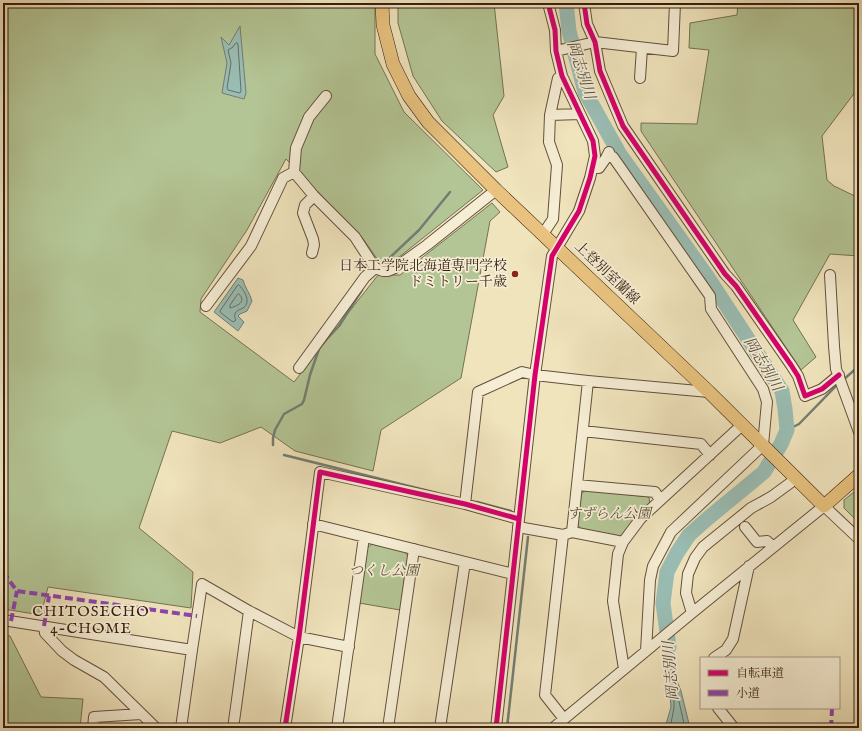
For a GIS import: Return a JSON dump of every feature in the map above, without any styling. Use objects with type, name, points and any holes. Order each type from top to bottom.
[{"type":"main road","name":"上登別室蘭線","points":[[382,3],[383,25],[394,64],[409,96],[428,122],[496,190],[765,446],[824,506]]},
{"type":"main road","points":[[824,506],[859,475]]},
{"type":"street","points":[[584,3],[600,71],[623,126],[791,365],[798,376],[805,396],[822,389],[839,376]]},
{"type":"street","points":[[556,52],[592,42],[673,50],[675,3]]},
{"type":"street","points":[[496,728],[535,375],[552,256],[579,211],[593,168],[595,156],[593,141],[562,76],[556,52],[555,30],[551,6]]},
{"type":"street","points":[[640,78],[642,48]]},
{"type":"street","points":[[543,234],[553,219],[557,164],[548,142],[550,115],[558,78],[562,76]]},
{"type":"street","points":[[326,96],[310,117],[296,148],[294,172],[314,196],[355,236],[375,268],[382,271],[388,271],[395,268],[427,246],[496,190]]},
{"type":"street","points":[[550,115],[580,114]]},
{"type":"street","points":[[593,168],[599,168],[611,154],[710,296],[711,309],[763,389],[767,402],[765,446],[671,532],[653,566],[650,580],[646,650]]},
{"type":"street","points":[[206,306],[251,246],[283,178],[294,172]]},
{"type":"street","points":[[312,253],[314,245],[313,240],[303,213],[305,205],[314,196]]},
{"type":"street","points":[[299,368],[364,277],[375,268]]},
{"type":"street","points":[[830,276],[836,369],[859,432]]},
{"type":"street","points":[[465,504],[478,392],[522,372],[535,375],[588,381],[709,392]]},
{"type":"street","points":[[564,719],[545,695],[567,533],[577,485],[588,381]]},
{"type":"street","points":[[624,669],[613,601],[618,554],[623,542],[641,518],[742,424]]},
{"type":"street","points":[[583,432],[701,444],[710,454]]},
{"type":"street","points":[[285,728],[299,637],[320,472],[465,504],[519,523],[567,533],[623,542]]},
{"type":"street","points":[[689,615],[686,593],[688,574],[695,558],[703,547],[751,508],[770,497],[794,475]]},
{"type":"street","points":[[577,485],[655,492],[660,500]]},
{"type":"street","points":[[553,728],[646,650],[824,506],[859,539]]},
{"type":"street","points":[[313,524],[513,574]]},
{"type":"street","points":[[745,527],[758,542],[767,541],[773,547]]},
{"type":"street","points":[[337,728],[364,537]]},
{"type":"street","points":[[388,728],[414,549]]},
{"type":"street","points":[[440,728],[465,562]]},
{"type":"street","points":[[716,657],[726,650],[733,638],[749,566]]},
{"type":"street","points":[[182,728],[202,584],[299,637],[349,647]]},
{"type":"street","points":[[233,728],[249,611]]},
{"type":"street","points":[[3,620],[192,650]]},
{"type":"street","points":[[44,626],[45,633],[62,651],[74,660],[104,677],[156,728]]},
{"type":"street","points":[[719,709],[734,728]]},
{"type":"street","points":[[94,728],[94,717],[141,714]]},
{"type":"green space","points":[[3,3],[375,3],[375,54],[404,112],[483,190],[389,264],[378,260],[361,236],[286,159],[247,230],[201,299],[200,312],[294,382],[378,275],[400,275],[492,203],[500,212],[490,221],[461,378],[381,430],[373,471],[295,451],[261,427],[220,443],[172,431],[139,528],[193,572],[191,608],[48,587],[41,615],[3,609]]},
{"type":"green space","points":[[398,3],[494,3],[504,96],[493,115],[508,167],[496,172],[442,121],[413,76],[398,23]]},
{"type":"green space","points":[[738,3],[859,3],[859,87],[822,136],[827,180],[834,186],[859,198],[859,256],[830,254],[793,320],[816,357],[801,370],[641,131],[641,123],[697,124],[709,50],[689,48],[690,23],[737,15]]},
{"type":"green space","points":[[859,488],[859,523],[844,508],[844,500]]},
{"type":"green space","name":"すずらん公園","points":[[586,490],[649,497],[650,505],[626,532],[620,536],[584,532],[577,524],[581,494]]},
{"type":"green space","name":"つくし公園","points":[[373,543],[404,551],[408,556],[400,610],[359,603],[367,548]]},
{"type":"green space","points":[[3,635],[10,636],[41,697],[83,699],[80,728],[3,728]]},
{"type":"water","points":[[240,26],[246,93],[244,99],[222,93],[227,63],[221,37],[229,45]]},
{"type":"water","points":[[238,278],[243,280],[252,301],[247,311],[238,316],[244,322],[238,331],[214,312]]},
{"type":"water","points":[[674,632],[672,642],[675,676],[681,691],[690,728],[665,728],[671,707],[664,640]]},
{"type":"waterway","name":"岡志別川","points":[[566,3],[569,31],[585,92],[619,153],[707,276],[782,391],[785,409],[787,430],[781,444],[764,472],[689,535],[667,572],[663,603],[669,647]]},
{"type":"waterway","points":[[382,265],[419,230],[450,192]]},
{"type":"waterway","points":[[324,342],[339,326],[362,290]]},
{"type":"waterway","points":[[273,445],[275,430],[284,414],[302,404],[304,400],[310,375],[320,346]]},
{"type":"waterway","points":[[843,380],[859,366]]},
{"type":"waterway","points":[[787,430],[799,424],[836,386]]},
{"type":"waterway","points":[[284,455],[437,493]]},
{"type":"waterway","points":[[477,502],[511,511]]},
{"type":"waterway","points":[[507,728],[528,537]]},
{"type":"marked path","points":[[3,572],[17,591],[197,616]]},
{"type":"marked path","points":[[11,621],[17,591]]},
{"type":"marked path","points":[[44,626],[49,596]]},
{"type":"marked path","points":[[831,728],[832,709]]},
{"type":"cycle path","points":[[496,728],[535,375],[552,256],[579,211],[590,178],[595,156],[593,141],[562,76],[556,51],[555,30],[548,3]]},
{"type":"cycle path","points":[[584,3],[587,24],[595,42],[600,71],[623,126],[725,274],[736,286],[791,365],[798,376],[805,396],[822,389],[839,375]]},
{"type":"cycle path","points":[[285,728],[299,637],[320,472],[465,504],[519,519]]},
{"type":"place","name":"日本工学院北海道専門学校 ドミトリー千歳","points":[[515,274]]},
{"type":"district","name":"CHITOSECHO 4-CHOME","points":[[91,620]]}]
